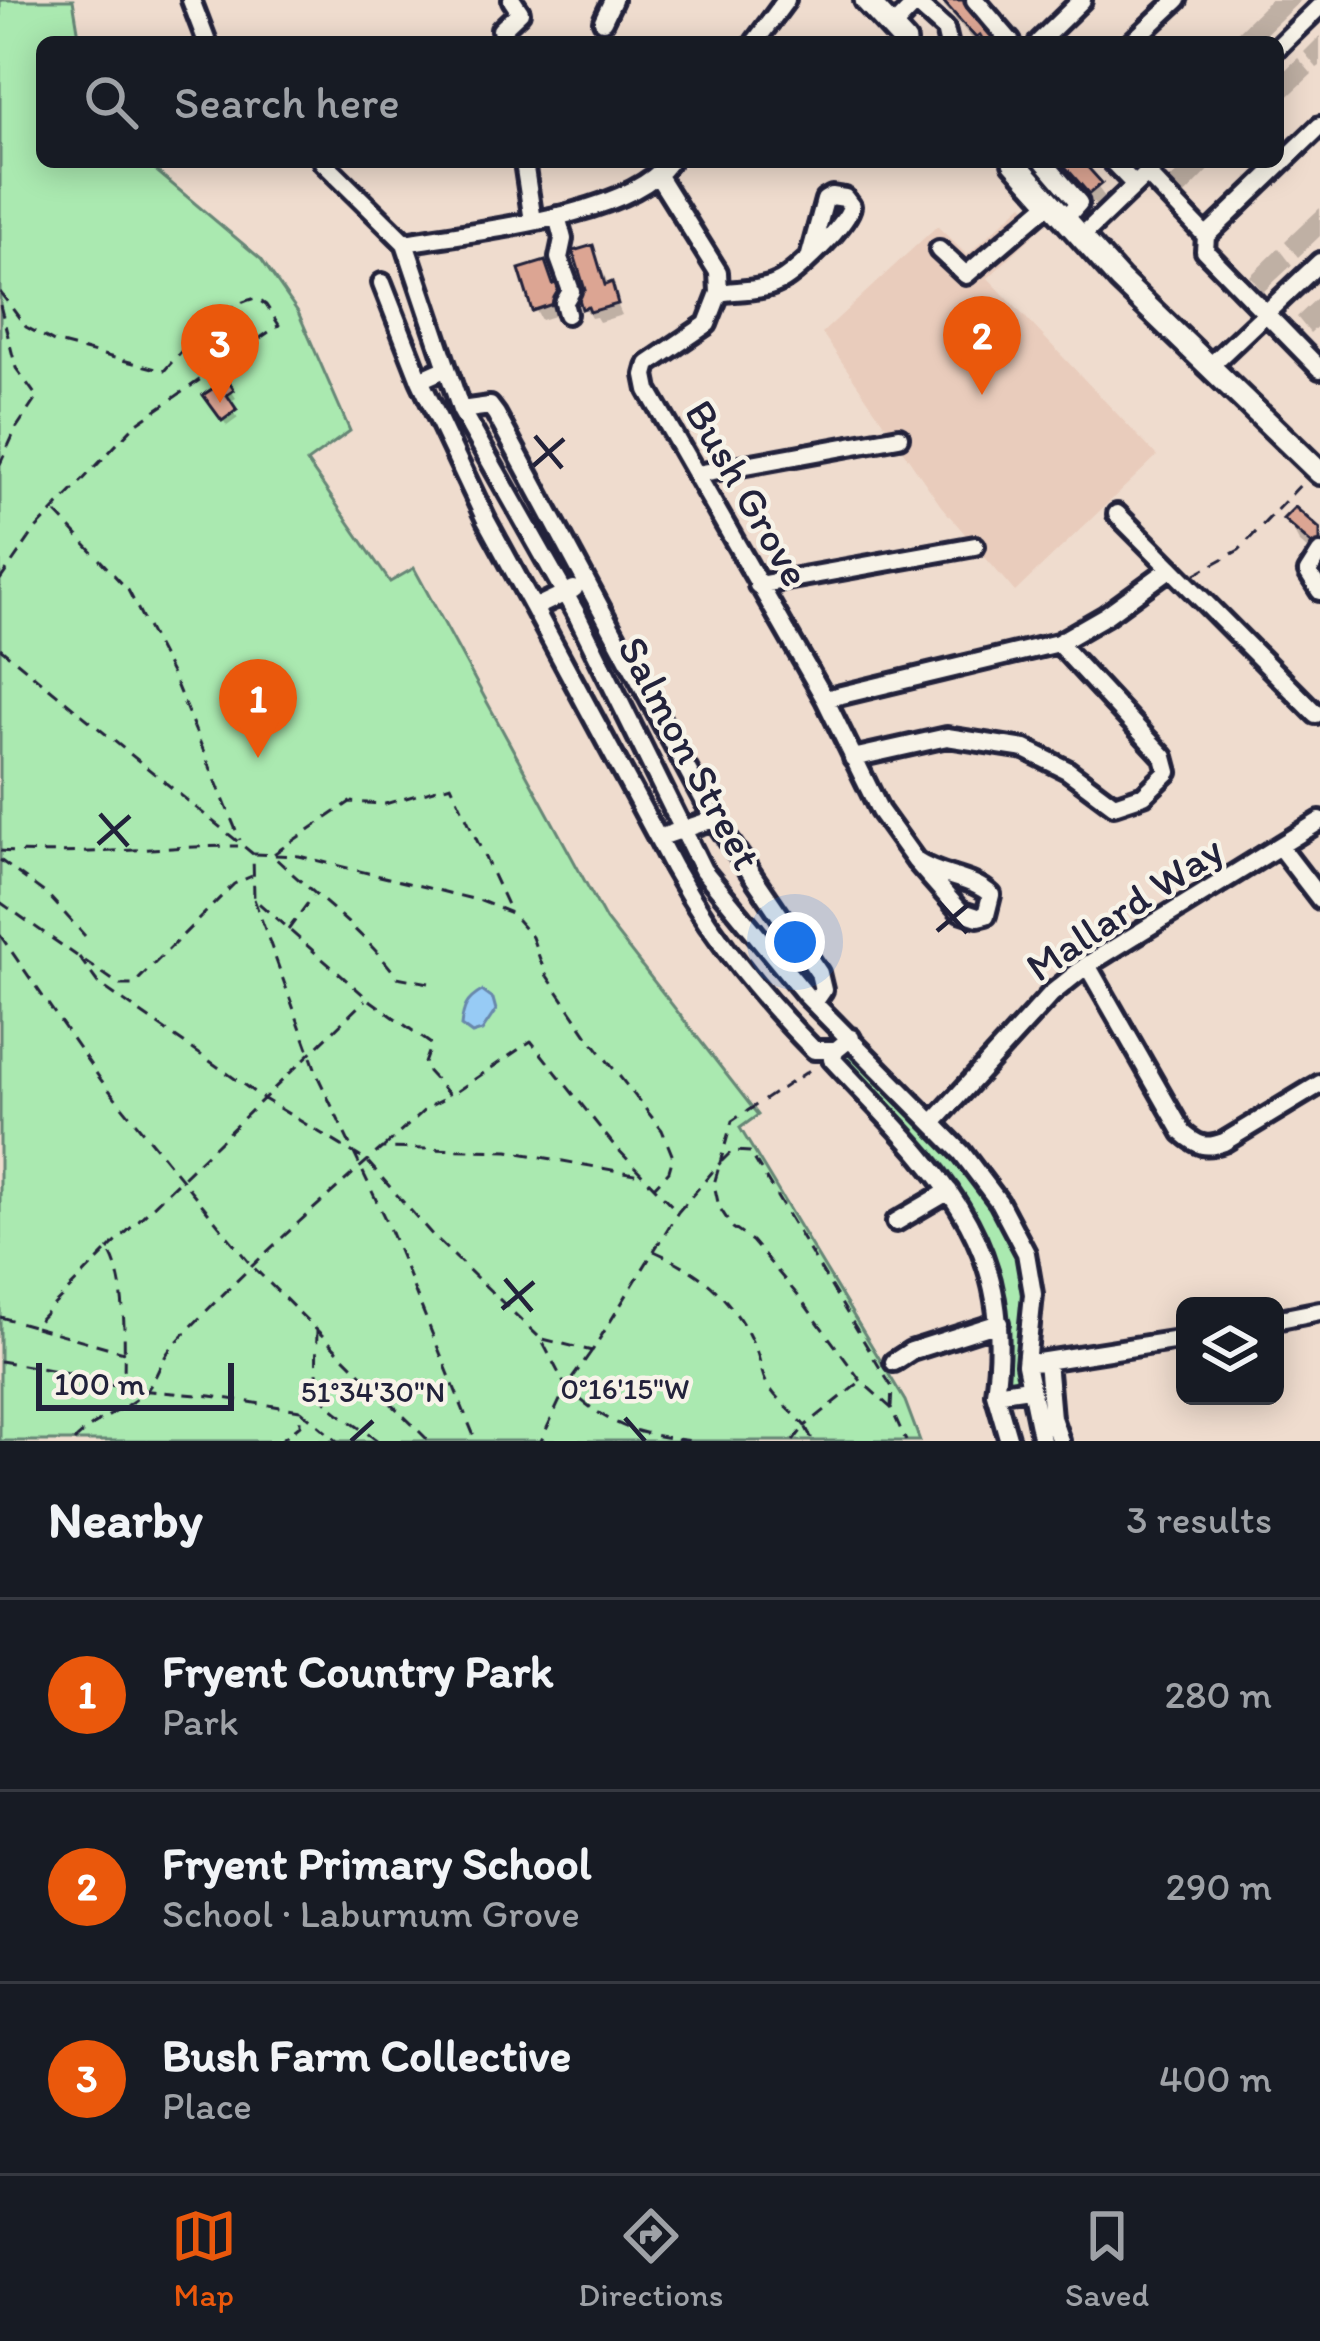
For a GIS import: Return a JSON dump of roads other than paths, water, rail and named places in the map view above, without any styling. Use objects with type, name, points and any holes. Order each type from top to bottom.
[{"type":"main road","points":[[866,0],[898,35]]},
{"type":"main road","points":[[1021,168],[1080,238],[1317,471]]},
{"type":"street","points":[[191,0],[205,36]]},
{"type":"street","points":[[501,30],[520,12],[512,0]]},
{"type":"street","points":[[604,21],[613,0]]},
{"type":"street","points":[[759,36],[786,0]]},
{"type":"street","points":[[975,0],[1006,36]]},
{"type":"street","points":[[1046,36],[1082,0]]},
{"type":"street","points":[[1138,36],[1177,0]]},
{"type":"street","points":[[898,35],[916,3],[947,36]]},
{"type":"street","points":[[1284,41],[1320,6]]},
{"type":"street","points":[[1284,161],[1320,126]]},
{"type":"street","points":[[328,168],[404,243],[598,207],[664,169],[718,272],[718,293],[778,284],[810,255]]},
{"type":"street","points":[[525,168],[533,220]]},
{"type":"street","points":[[938,250],[966,274],[1057,211],[1079,202],[1049,168]]},
{"type":"street","points":[[1276,168],[1206,236],[1205,251],[1320,370]]},
{"type":"street","points":[[1080,238],[1147,174],[1206,236]]},
{"type":"street","points":[[557,216],[563,239],[558,254],[571,290],[564,303],[567,314]]},
{"type":"street","name":"Salmon Street","points":[[404,243],[461,410],[564,594],[703,870],[814,1003],[962,1154],[999,1202],[1026,1253],[1033,1294],[1026,1364],[1042,1441]]},
{"type":"street","points":[[1210,366],[1320,262]]},
{"type":"street","points":[[382,283],[419,380],[486,520],[688,894],[743,972],[814,1050],[834,1054],[974,1227],[993,1286],[1000,1355],[995,1393],[1009,1441]]},
{"type":"street","name":"Bush Grove","points":[[718,293],[707,324],[648,364],[648,390],[825,699],[880,811],[916,861]]},
{"type":"street","points":[[419,380],[447,368]]},
{"type":"street","points":[[461,410],[490,406],[715,819],[820,973],[823,990],[814,1003]]},
{"type":"street","points":[[697,474],[899,437]]},
{"type":"street","points":[[509,493],[532,479]]},
{"type":"street","points":[[1118,514],[1316,714]]},
{"type":"street","points":[[758,585],[975,546]]},
{"type":"street","points":[[1320,553],[1308,572],[1320,592]]},
{"type":"street","points":[[825,699],[1058,643],[1177,574]]},
{"type":"street","points":[[534,608],[589,582]]},
{"type":"street","points":[[854,758],[947,737],[1024,749],[1067,770],[1114,805],[1144,795],[1168,772],[1164,757],[1058,643]]},
{"type":"street","points":[[658,838],[715,819]]},
{"type":"street","name":"Mallard Way","points":[[933,1123],[1051,994],[1087,965],[1320,821]]},
{"type":"street","points":[[1280,847],[1320,899]]},
{"type":"street","points":[[1087,965],[1184,1133],[1196,1145],[1210,1148],[1224,1142],[1320,1084]]},
{"type":"street","points":[[834,1054],[851,1038]]},
{"type":"street","points":[[896,1222],[949,1191]]},
{"type":"street","points":[[1284,1318],[1320,1310]]},
{"type":"street","points":[[894,1362],[911,1351],[999,1323]]},
{"type":"street","points":[[1026,1364],[1176,1340]]},
{"type":"street","points":[[1047,1361],[1052,1418],[1060,1441]]},
{"type":"street","points":[[995,1393],[1029,1388]]},
{"type":"water","points":[[482,991],[493,999],[496,1010],[482,1031],[472,1034],[461,1026],[463,1014],[469,1001]]},
{"type":"place","name":"Fryent Primary School","points":[[982,395]]},
{"type":"place","name":"Bush Farm Collective","points":[[220,403]]},
{"type":"place","name":"Fryent Country Park","points":[[258,758]]}]
